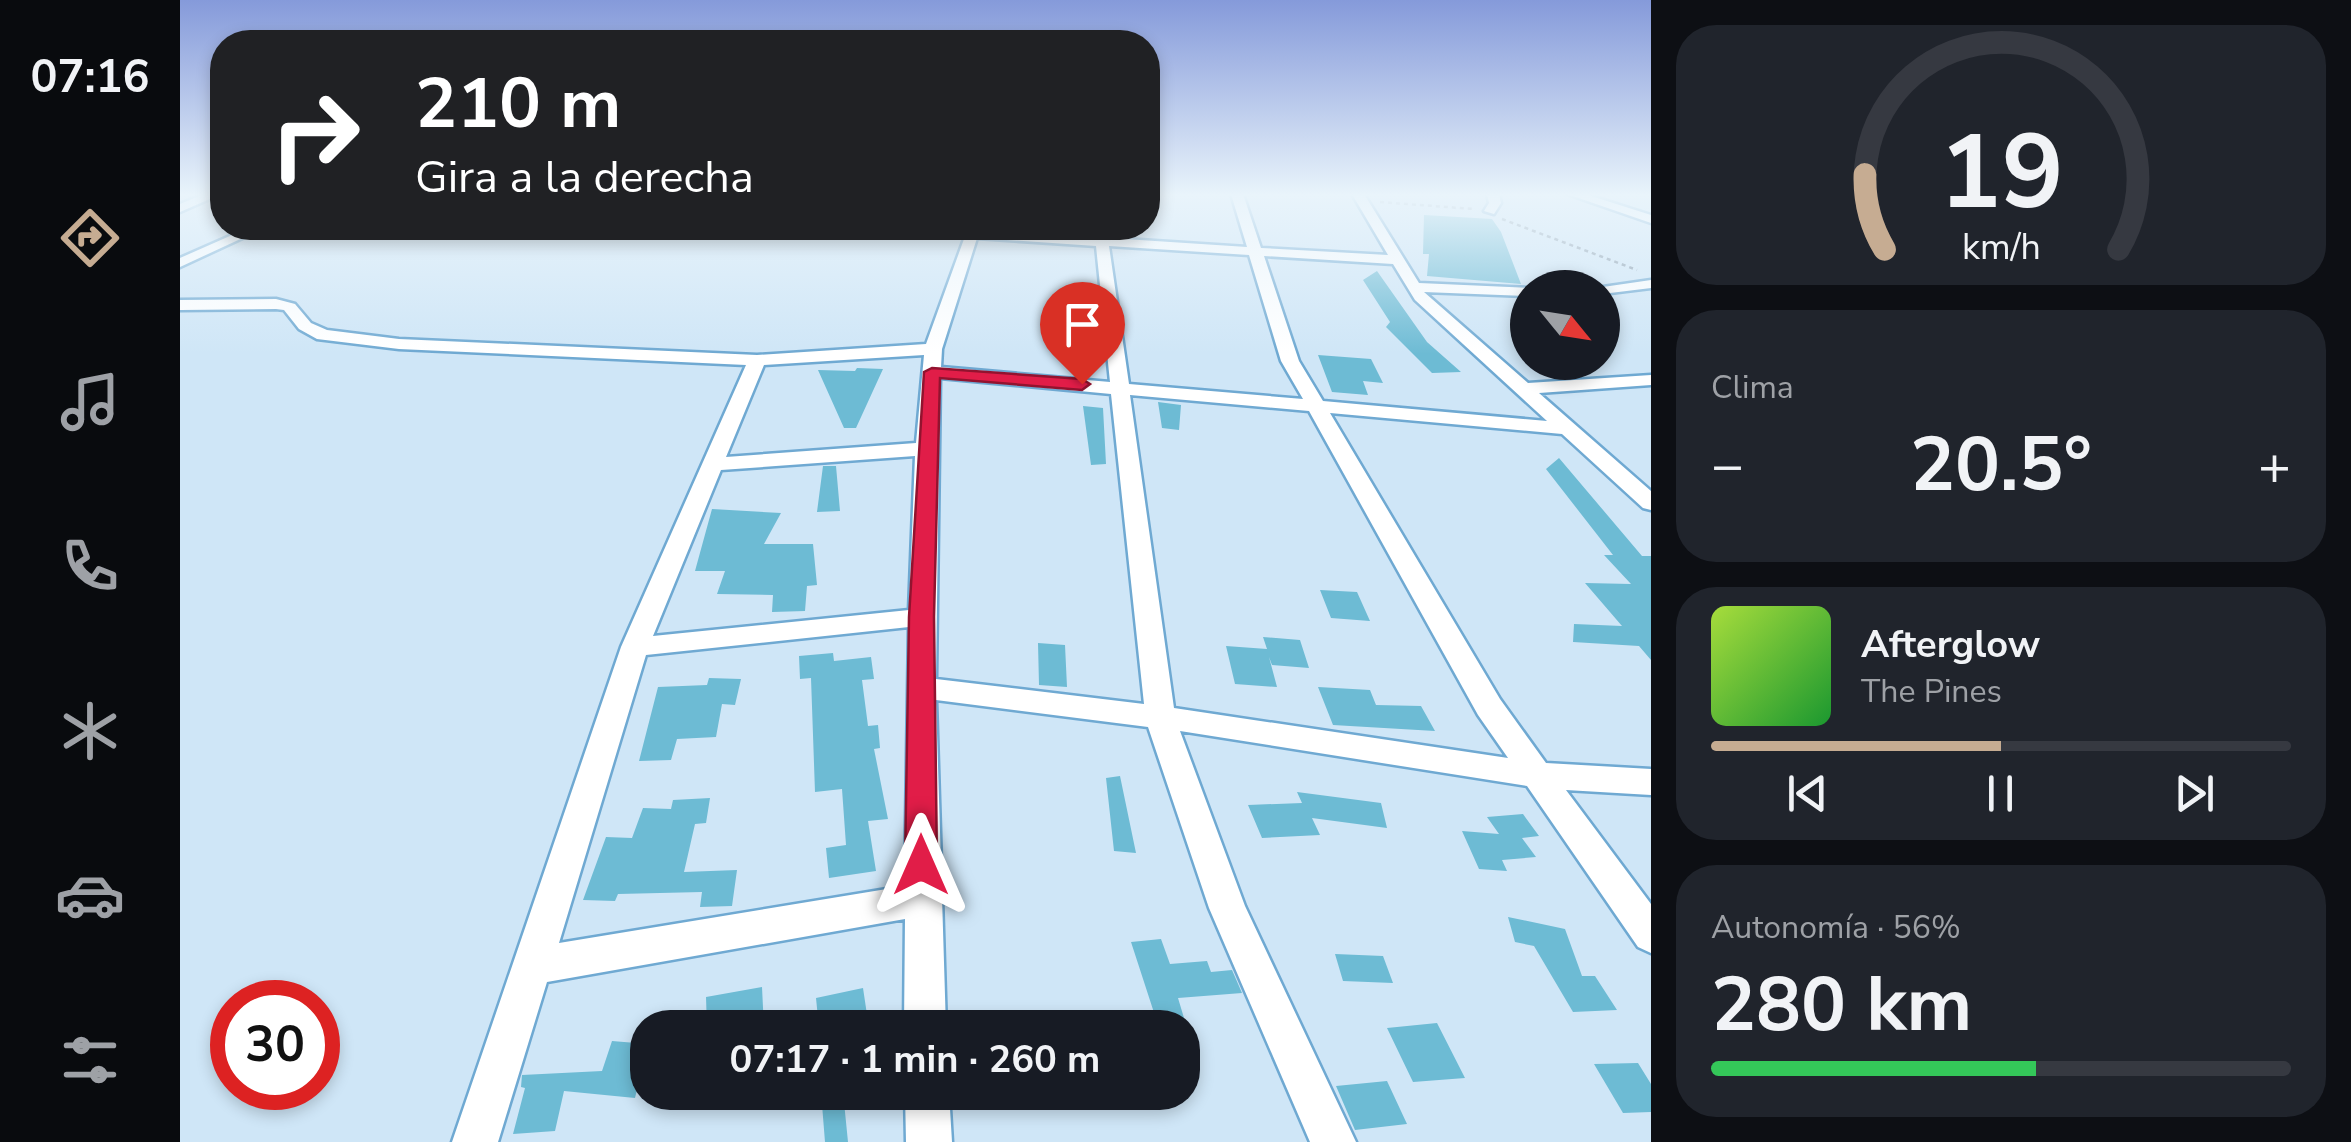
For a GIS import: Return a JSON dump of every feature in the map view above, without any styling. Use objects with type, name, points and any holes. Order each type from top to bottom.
[{"type":"street","points":[[180,262],[214,247]]},
{"type":"street","points":[[924,1010],[921,688],[926,450],[932,360],[968,247]]},
{"type":"street","points":[[1103,247],[1160,718],[1227,908],[1333,1142]]},
{"type":"street","points":[[1215,247],[1398,260]]},
{"type":"street","points":[[1254,247],[1290,361],[1489,707],[1651,935]]},
{"type":"street","points":[[1390,247],[1420,297],[1651,503]]},
{"type":"street","points":[[1620,288],[1651,284]]},
{"type":"street","points":[[1414,288],[1510,291]]},
{"type":"street","points":[[180,304],[276,304],[288,307],[314,331],[368,340],[757,360],[932,360],[1119,388],[1571,429]]},
{"type":"street","points":[[476,1142],[635,648],[757,360]]},
{"type":"street","points":[[1524,389],[1651,380]]},
{"type":"street","points":[[712,464],[926,450]]},
{"type":"street","points":[[635,648],[922,617]]},
{"type":"street","points":[[921,688],[1160,718],[1536,775],[1651,782]]},
{"type":"street","points":[[535,965],[921,900]]},
{"type":"street","points":[[927,1110],[928,1142]]},
{"type":"path","points":[[1574,247],[1651,275]]},
{"type":"building","points":[[1423,247],[1507,247],[1516,270],[1510,270],[1510,283],[1427,276],[1429,254],[1423,254]]},
{"type":"building","points":[[1377,271],[1427,342],[1461,372],[1432,373],[1386,327],[1390,322],[1363,280]]},
{"type":"building","points":[[1318,355],[1371,359],[1383,383],[1363,381],[1368,395],[1332,392]]},
{"type":"building","points":[[883,369],[856,428],[844,428],[818,370]]},
{"type":"building","points":[[1158,402],[1181,405],[1179,430],[1162,428]]},
{"type":"building","points":[[1083,406],[1103,408],[1106,464],[1091,465]]},
{"type":"building","points":[[1559,458],[1642,556],[1651,556],[1651,660],[1639,646],[1573,642],[1574,624],[1622,626],[1585,583],[1631,584],[1604,555],[1613,555],[1546,469]]},
{"type":"building","points":[[823,466],[836,466],[840,511],[817,512]]},
{"type":"building","points":[[712,509],[781,513],[764,544],[813,544],[817,585],[807,586],[805,611],[772,612],[773,595],[717,594],[725,571],[695,571]]},
{"type":"building","points":[[1320,590],[1357,592],[1370,621],[1331,618]]},
{"type":"building","points":[[1263,637],[1300,640],[1309,668],[1272,665],[1269,657],[1277,687],[1235,684],[1226,646],[1267,649]]},
{"type":"building","points":[[1038,643],[1065,645],[1067,687],[1039,685]]},
{"type":"building","points":[[833,653],[834,661],[871,657],[874,679],[862,680],[868,726],[878,725],[880,748],[874,749],[888,819],[868,821],[876,871],[829,878],[826,848],[846,845],[842,789],[815,792],[811,678],[800,679],[799,656]]},
{"type":"building","points":[[709,678],[741,679],[735,705],[722,704],[716,737],[677,739],[671,760],[639,761],[658,687],[707,685]]},
{"type":"building","points":[[1318,687],[1370,690],[1376,705],[1421,706],[1435,731],[1333,725]]},
{"type":"building","points":[[1120,776],[1136,853],[1114,851],[1106,778]]},
{"type":"building","points":[[1297,792],[1381,803],[1387,828],[1312,818],[1320,835],[1262,838],[1248,805],[1302,803]]},
{"type":"building","points":[[710,798],[706,823],[695,824],[684,872],[737,870],[732,906],[700,907],[702,892],[618,894],[615,901],[583,900],[606,837],[632,838],[643,808],[671,809],[673,800]]},
{"type":"building","points":[[1523,814],[1539,836],[1522,838],[1536,857],[1502,860],[1507,871],[1479,869],[1462,831],[1499,834],[1487,817]]},
{"type":"building","points":[[1508,917],[1565,929],[1582,976],[1595,976],[1617,1010],[1573,1012],[1534,946],[1515,942]]},
{"type":"building","points":[[1161,939],[1170,964],[1207,961],[1211,972],[1232,970],[1242,993],[1178,998],[1182,1010],[1153,1010],[1131,942]]},
{"type":"building","points":[[1335,954],[1383,956],[1393,983],[1343,981]]},
{"type":"building","points":[[762,987],[763,1010],[706,1010],[706,997]]},
{"type":"building","points":[[863,988],[866,1010],[817,1010],[816,998]]},
{"type":"building","points":[[1437,1023],[1465,1078],[1413,1082],[1387,1028]]},
{"type":"building","points":[[612,1041],[630,1042],[630,1098],[564,1091],[555,1131],[513,1134],[525,1088],[521,1087],[522,1075],[602,1071]]},
{"type":"building","points":[[1638,1063],[1651,1084],[1651,1112],[1623,1113],[1594,1064]]},
{"type":"building","points":[[1387,1081],[1407,1124],[1355,1130],[1336,1086]]},
{"type":"building","points":[[822,1110],[845,1110],[848,1142],[825,1142]]},
{"type":"route","points":[[921,865],[922,617],[932,372],[1082,384]]}]
